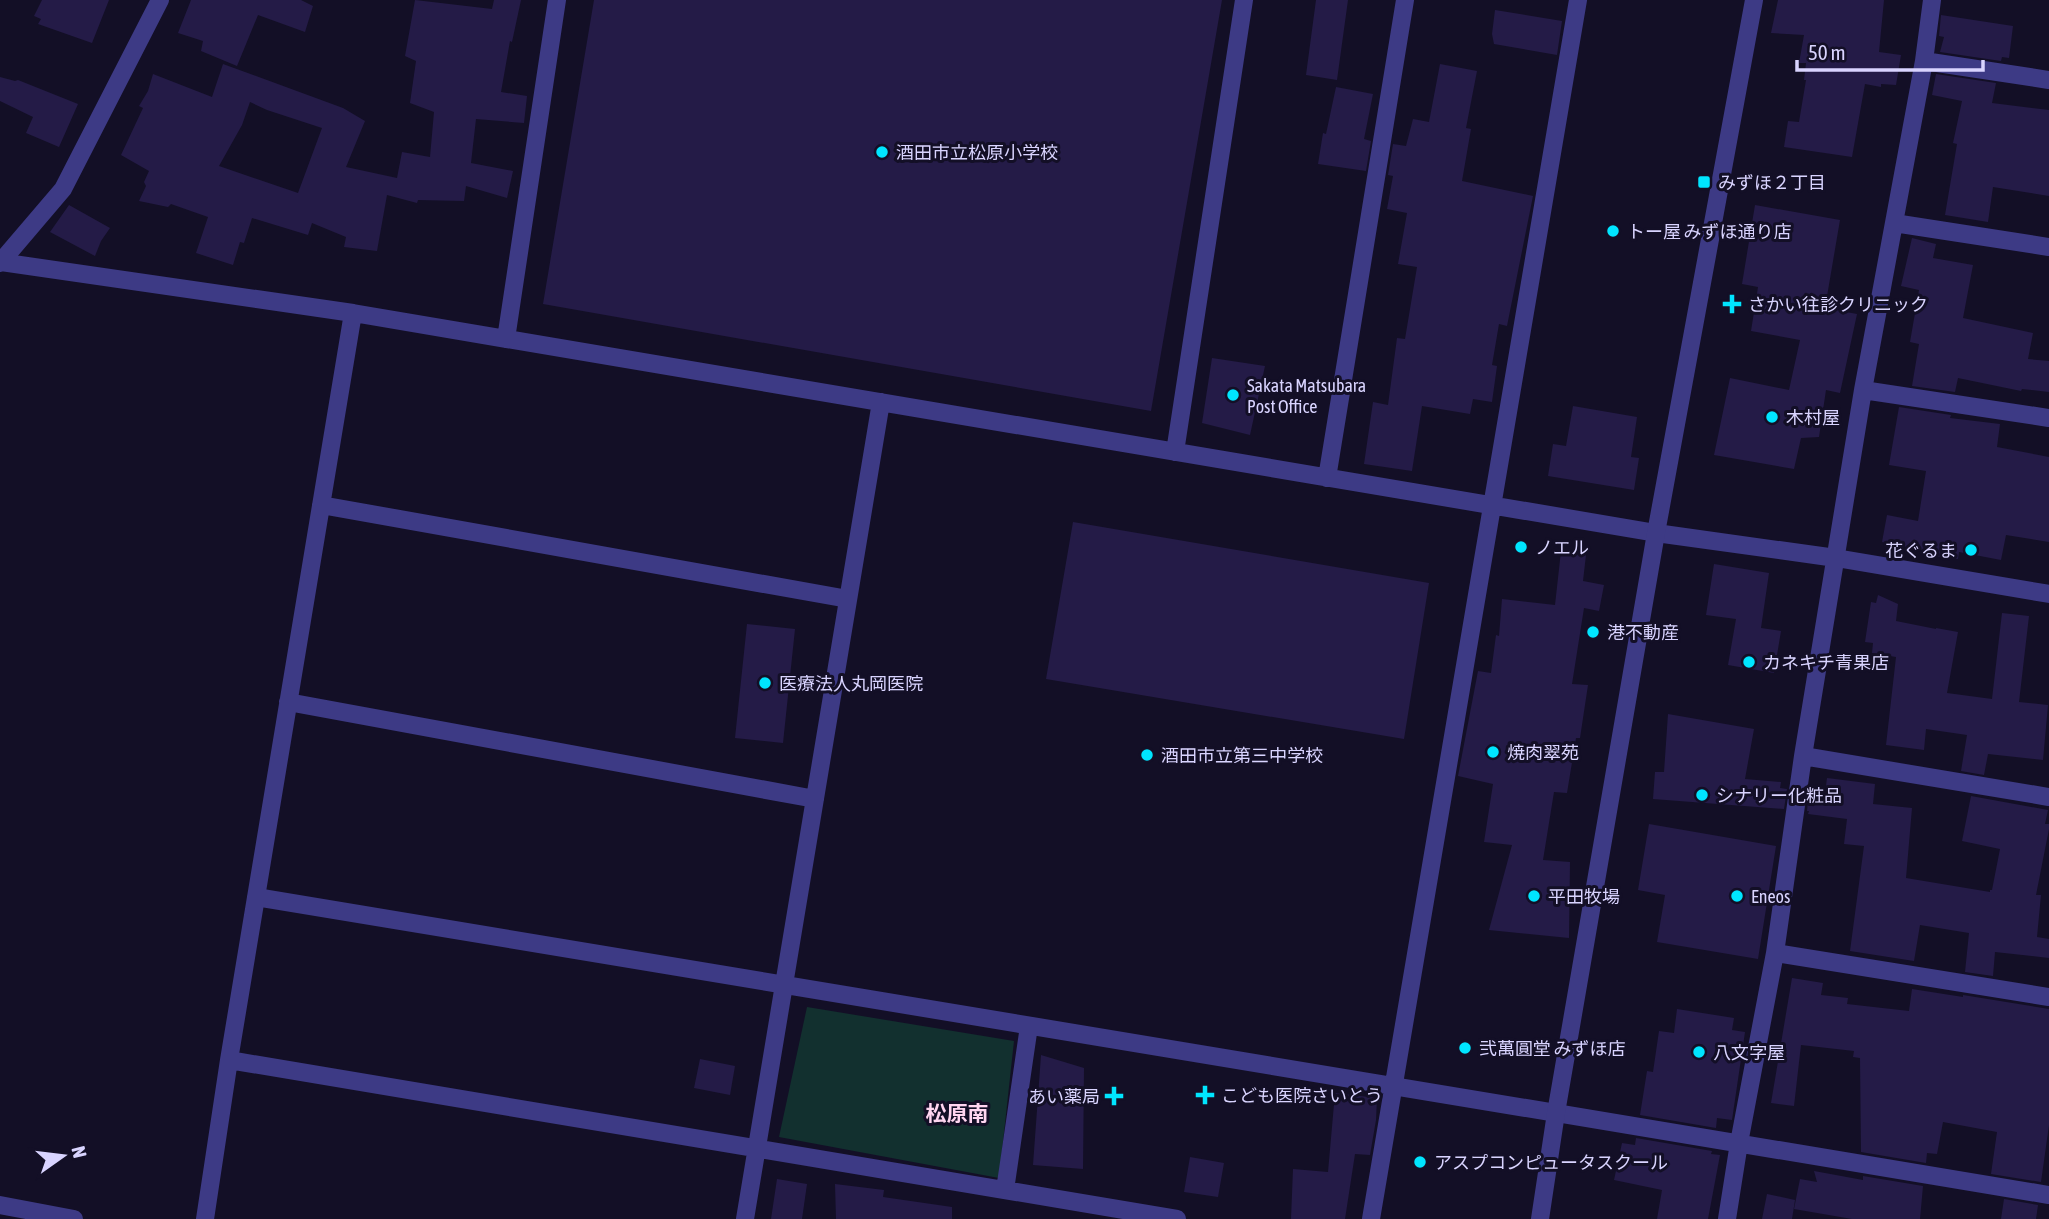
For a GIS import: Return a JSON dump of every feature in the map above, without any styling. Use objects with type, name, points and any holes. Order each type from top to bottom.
[{"type":"street","points":[[0,262],[62,189],[160,0]]},
{"type":"street","points":[[506,338],[557,0]]},
{"type":"street","points":[[1175,452],[1244,0]]},
{"type":"street","points":[[1327,478],[1405,0]]},
{"type":"street","points":[[1371,1219],[1578,0]]},
{"type":"street","points":[[1541,1219],[1556,1113],[1656,533],[1754,0]]},
{"type":"street","points":[[1727,1219],[1775,953],[1803,756],[1863,390],[1924,61],[1932,0]]},
{"type":"street","points":[[1924,61],[2049,80]]},
{"type":"street","points":[[1894,223],[2049,247]]},
{"type":"street","points":[[0,262],[353,313],[1492,506],[1656,533],[1836,558],[2049,594]]},
{"type":"street","points":[[205,1219],[229,1059],[353,313]]},
{"type":"street","points":[[1863,390],[2049,418]]},
{"type":"street","points":[[745,1219],[881,402]]},
{"type":"street","points":[[321,505],[848,599]]},
{"type":"street","points":[[288,702],[815,799]]},
{"type":"street","points":[[1803,756],[2049,797]]},
{"type":"street","points":[[256,897],[2049,1195]]},
{"type":"street","points":[[1775,953],[2049,997]]},
{"type":"street","points":[[1005,1189],[1029,1026]]},
{"type":"street","points":[[229,1059],[1177,1219]]},
{"type":"street","points":[[0,1205],[75,1219]]},
{"type":"green space","points":[[807,1007],[1014,1041],[999,1178],[779,1137]]},
{"type":"building","points":[[42,0],[109,0],[92,43],[38,24],[41,19],[34,16]]},
{"type":"building","points":[[191,0],[301,0],[313,6],[305,32],[258,15],[237,66],[201,51],[203,41],[178,33]]},
{"type":"building","points":[[415,0],[492,9],[494,0],[521,0],[501,92],[527,96],[524,123],[476,119],[471,163],[513,171],[507,198],[466,186],[464,201],[418,200],[417,203],[387,195],[377,251],[344,247],[346,237],[312,223],[308,235],[252,218],[244,243],[240,242],[233,265],[196,253],[208,217],[171,204],[168,207],[139,201],[149,171],[121,155],[143,108],[139,106],[148,91],[153,74],[212,97],[223,64],[343,108],[365,121],[346,167],[397,178],[402,152],[430,157],[434,112],[410,103],[416,61],[405,56]],"holes":[[[250,102],[322,128],[298,193],[219,166],[242,125]]]},
{"type":"building","name":"酒田市立松原小学校","points":[[594,0],[1222,0],[1151,411],[543,304]]},
{"type":"building","points":[[1316,0],[1348,0],[1337,80],[1306,75]]},
{"type":"building","points":[[1778,0],[1884,0],[1879,52],[1901,55],[1896,85],[1881,84],[1881,87],[1865,84],[1852,157],[1784,147],[1788,121],[1799,122],[1806,63],[1799,63],[1804,35],[1771,33]]},
{"type":"building","points":[[1495,10],[1562,21],[1557,55],[1494,44],[1492,34]]},
{"type":"building","points":[[1941,15],[2013,26],[2009,58],[2002,57],[2001,61],[1940,52],[1944,37],[1939,36]]},
{"type":"building","points":[[1440,64],[1477,71],[1466,128],[1471,129],[1462,181],[1533,196],[1507,326],[1499,324],[1492,365],[1497,366],[1492,402],[1473,399],[1470,414],[1422,406],[1412,471],[1364,464],[1373,402],[1388,405],[1397,338],[1405,339],[1417,267],[1398,264],[1407,213],[1387,209],[1393,176],[1388,175],[1393,144],[1406,146],[1413,119],[1429,122]]},
{"type":"building","points":[[1936,74],[1996,83],[1992,103],[2049,110],[2049,196],[1993,187],[1988,222],[1945,215],[1957,144],[1953,143],[1962,101],[1932,95]]},
{"type":"building","points":[[0,77],[18,80],[78,104],[59,147],[26,133],[33,117],[0,101]]},
{"type":"building","points":[[1336,87],[1373,94],[1364,139],[1371,141],[1366,171],[1318,164],[1323,133],[1326,134]]},
{"type":"building","points":[[69,205],[110,228],[95,256],[50,232]]},
{"type":"building","points":[[1755,205],[1840,220],[1825,308],[1857,314],[1840,393],[1826,390],[1819,437],[1801,438],[1794,469],[1714,455],[1730,378],[1789,390],[1800,340],[1751,331],[1758,287],[1742,284]]},
{"type":"building","points":[[1912,238],[1936,244],[1933,258],[1973,265],[1963,318],[2033,333],[2028,359],[2049,361],[2049,392],[2021,391],[1958,378],[1955,392],[1912,386],[1919,344],[1910,342],[1919,290],[1901,286]]},
{"type":"building","points":[[1212,358],[1265,366],[1250,435],[1202,423]]},
{"type":"building","points":[[1573,406],[1637,417],[1631,457],[1639,458],[1634,490],[1548,476],[1553,444],[1566,446]]},
{"type":"building","points":[[1899,407],[1951,415],[1950,418],[2000,424],[1997,447],[2049,457],[2049,542],[2006,535],[2001,560],[1959,552],[1958,559],[1933,556],[1934,553],[1882,542],[1887,515],[1918,521],[1926,471],[1889,465]]},
{"type":"building","points":[[1073,522],[1429,583],[1404,739],[1046,679]]},
{"type":"building","points":[[1561,551],[1586,555],[1583,581],[1604,585],[1599,611],[1584,608],[1572,684],[1588,685],[1580,738],[1576,738],[1567,793],[1554,792],[1543,860],[1570,862],[1569,938],[1489,930],[1512,845],[1484,842],[1493,784],[1458,776],[1478,671],[1491,673],[1496,635],[1499,636],[1502,599],[1555,605]]},
{"type":"building","points":[[1714,564],[1769,573],[1761,628],[1781,631],[1774,673],[1728,665],[1736,619],[1706,615]]},
{"type":"building","points":[[1878,595],[1898,604],[1896,621],[1958,632],[1947,693],[1992,699],[2002,613],[2029,616],[2019,702],[2048,705],[2043,760],[1988,754],[1984,775],[1961,771],[1967,735],[1926,729],[1924,750],[1886,745],[1896,657],[1872,653],[1873,643],[1865,642],[1871,602],[1876,603]]},
{"type":"building","name":"医療法人丸岡医院","points":[[747,624],[795,629],[783,743],[735,738]]},
{"type":"building","points":[[1668,714],[1754,729],[1745,779],[1781,782],[1780,788],[1787,789],[1784,809],[1653,799],[1655,772],[1664,772]]},
{"type":"building","points":[[1827,778],[1875,784],[1873,804],[1912,808],[1906,878],[1990,892],[2000,849],[1962,841],[1971,796],[2048,810],[2045,824],[2049,824],[2049,829],[2036,895],[2041,895],[2037,937],[2049,939],[2049,958],[1995,952],[1993,976],[1965,972],[1969,933],[1920,925],[1914,961],[1850,951],[1864,846],[1844,844],[1847,819],[1808,814],[1809,792],[1825,794]]},
{"type":"building","points":[[1649,824],[1776,846],[1758,959],[1657,942],[1665,895],[1638,890]]},
{"type":"building","points":[[1792,978],[1823,983],[1821,995],[1848,998],[1847,1004],[1909,1011],[1912,989],[2049,1009],[2049,1125],[2041,1182],[1991,1174],[1997,1132],[1943,1122],[1937,1154],[1927,1153],[1926,1163],[1861,1152],[1860,1058],[1853,1057],[1854,1051],[1801,1045],[1794,1106],[1771,1103]]},
{"type":"building","name":"八文字屋","points":[[1677,1009],[1734,1018],[1732,1030],[1745,1032],[1732,1120],[1717,1118],[1716,1128],[1640,1115],[1647,1071],[1653,1072],[1659,1031],[1674,1033]]},
{"type":"building","points":[[1041,1055],[1084,1068],[1083,1169],[1033,1165]]},
{"type":"building","points":[[700,1059],[735,1066],[730,1095],[694,1088]]},
{"type":"building","points":[[1335,1093],[1377,1098],[1370,1155],[1355,1154],[1345,1219],[1291,1219],[1293,1169],[1328,1172]]},
{"type":"building","points":[[1636,1138],[1712,1151],[1711,1154],[1720,1155],[1708,1219],[1657,1219],[1662,1190],[1614,1180],[1622,1143],[1635,1145]]},
{"type":"building","points":[[1190,1157],[1224,1163],[1218,1197],[1184,1192]]},
{"type":"building","points":[[1814,1171],[1863,1180],[1863,1176],[1923,1186],[1920,1219],[1852,1219],[1794,1209],[1800,1179],[1817,1182]]},
{"type":"building","points":[[777,1179],[807,1184],[802,1219],[771,1219]]},
{"type":"building","points":[[835,1184],[884,1190],[883,1197],[952,1207],[952,1219],[836,1219]]},
{"type":"building","points":[[1767,1194],[1795,1200],[1792,1219],[1762,1219]]},
{"type":"building","points":[[2004,1199],[2038,1205],[2036,1219],[2001,1219]]},
{"type":"place","name":"酒田市立松原小学校","points":[[882,152]]},
{"type":"place","name":"みずほ２丁目","points":[[1704,182]]},
{"type":"place","name":"トー屋 みずほ通り店","points":[[1613,231]]},
{"type":"place","name":"さかい往診クリニック","points":[[1732,304]]},
{"type":"place","name":"Sakata Matsubara Post Office","points":[[1233,395]]},
{"type":"place","name":"木村屋","points":[[1772,417]]},
{"type":"place","name":"ノエル","points":[[1521,547]]},
{"type":"place","name":"花ぐるま","points":[[1971,550]]},
{"type":"place","name":"港不動産","points":[[1593,632]]},
{"type":"place","name":"カネキチ青果店","points":[[1749,662]]},
{"type":"place","name":"医療法人丸岡医院","points":[[765,683]]},
{"type":"place","name":"焼肉翠苑","points":[[1493,752]]},
{"type":"place","name":"酒田市立第三中学校","points":[[1147,755]]},
{"type":"place","name":"シナリー化粧品","points":[[1702,795]]},
{"type":"place","name":"平田牧場","points":[[1534,896]]},
{"type":"place","name":"Eneos","points":[[1737,896]]},
{"type":"place","name":"弐萬圓堂 みずほ店","points":[[1465,1048]]},
{"type":"place","name":"八文字屋","points":[[1699,1052]]},
{"type":"place","name":"こども医院さいとう","points":[[1205,1095]]},
{"type":"place","name":"あい薬局","points":[[1114,1096]]},
{"type":"place","name":"アスプコンピュータスクール","points":[[1420,1162]]},
{"type":"district","name":"松原南","points":[[957,1113]]}]
